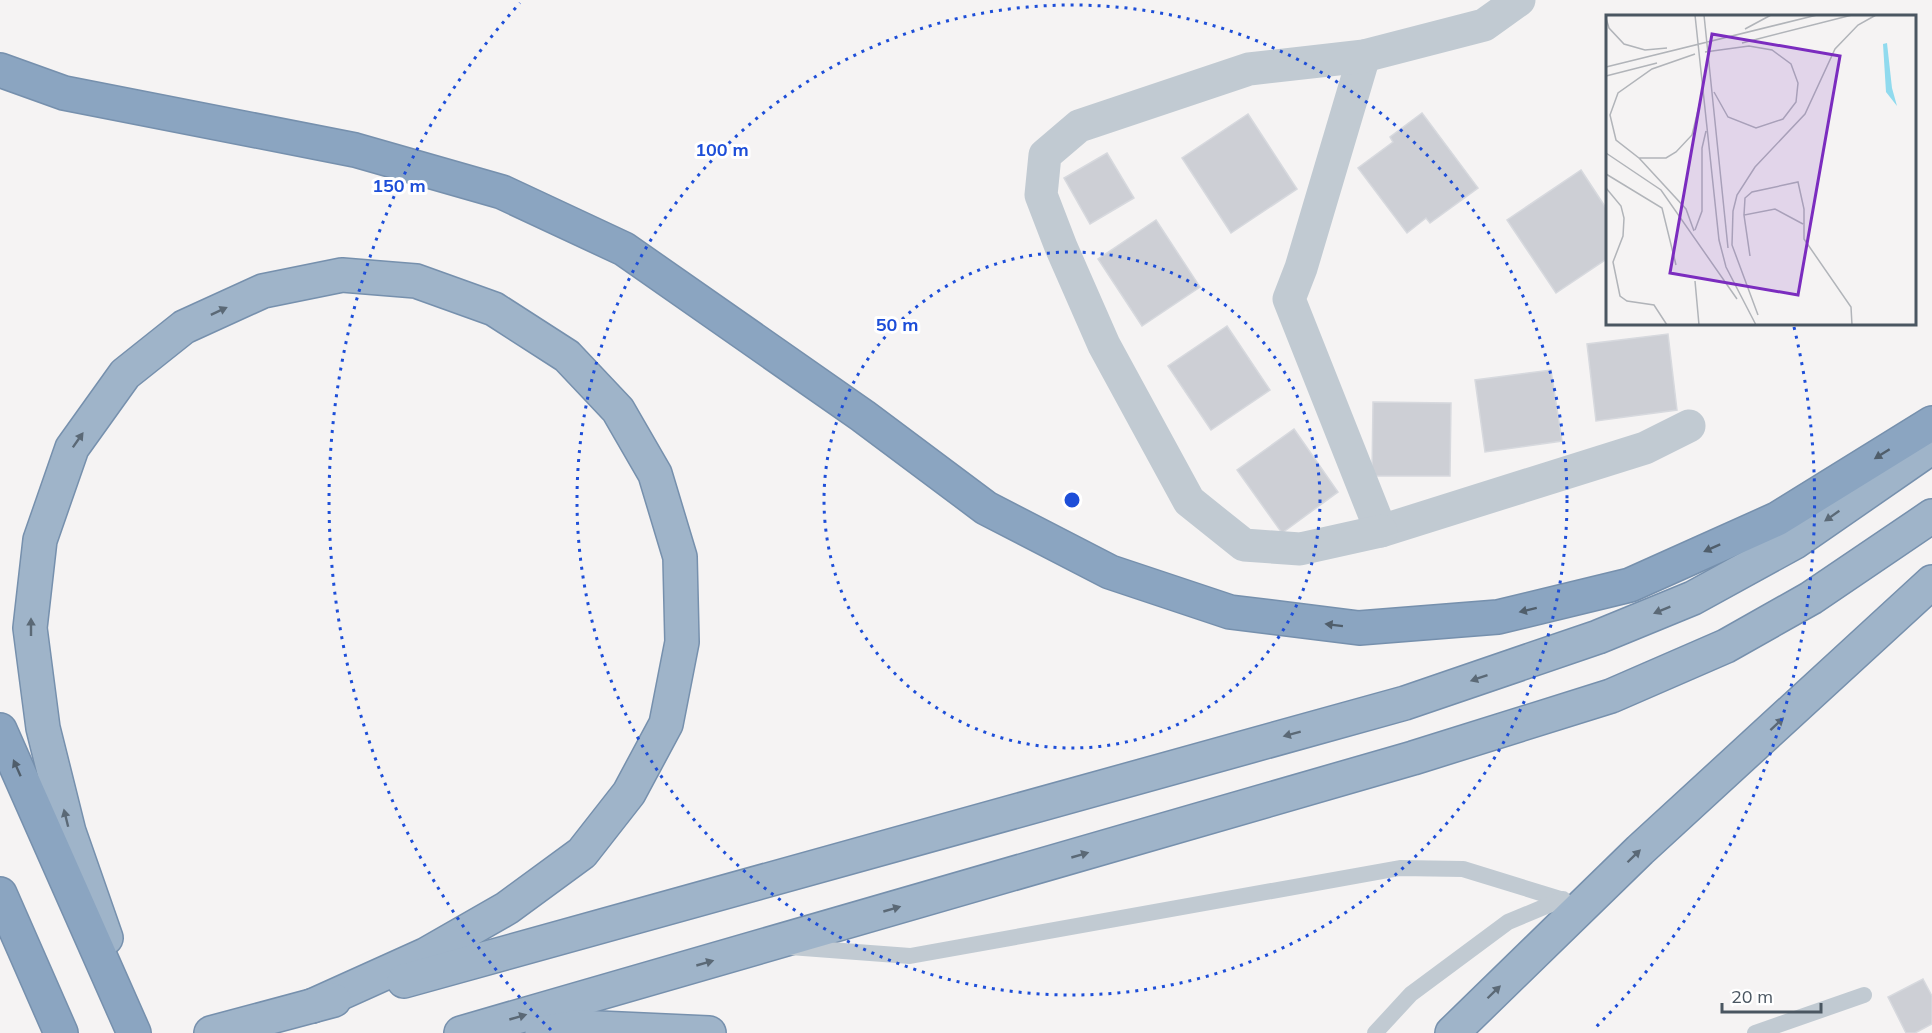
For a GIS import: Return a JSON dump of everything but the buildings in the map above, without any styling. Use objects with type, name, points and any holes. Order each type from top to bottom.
[{"type":"highway","points":[[0,70],[64,93],[355,150],[502,192],[624,249],[862,416],[987,508],[1110,572],[1230,612],[1359,628],[1498,617],[1630,585],[1777,519],[1932,423]]},
{"type":"highway","points":[[136,1033],[69,832],[43,728],[30,628],[40,540],[72,448],[125,374],[184,327],[263,291],[342,275],[416,281],[494,309],[567,356],[618,410],[655,474],[680,557],[682,642],[666,724],[629,793],[582,853],[507,909],[425,955],[299,1009]]},
{"type":"highway","points":[[211,1033],[1405,703],[1586,640],[1694,598],[1795,542],[1932,447]]},
{"type":"highway","points":[[461,1033],[1413,758],[1611,696],[1726,646],[1811,598],[1932,516]]},
{"type":"highway","points":[[1452,1033],[1574,900],[1640,850],[1932,582]]},
{"type":"highway","points":[[0,730],[136,1033]]},
{"type":"highway","points":[[0,894],[62,1033]]},
{"type":"highway","points":[[0,922],[57,1033]]},
{"type":"highway","points":[[542,1033],[578,1027],[709,1033]]},
{"type":"street","points":[[1519,0],[1484,25],[1364,56],[1249,69],[1078,126],[1045,155],[1041,195],[1104,345],[1189,501],[1244,545],[1300,549],[1381,531],[1645,448],[1689,426]]},
{"type":"street","points":[[1364,56],[1289,299],[1381,531]]},
{"type":"lane","points":[[764,946],[910,956],[1400,868],[1463,869],[1574,900]]},
{"type":"lane","points":[[1375,1033],[1411,994],[1508,922],[1574,900]]},
{"type":"lane","points":[[1755,1033],[1864,995]]}]
